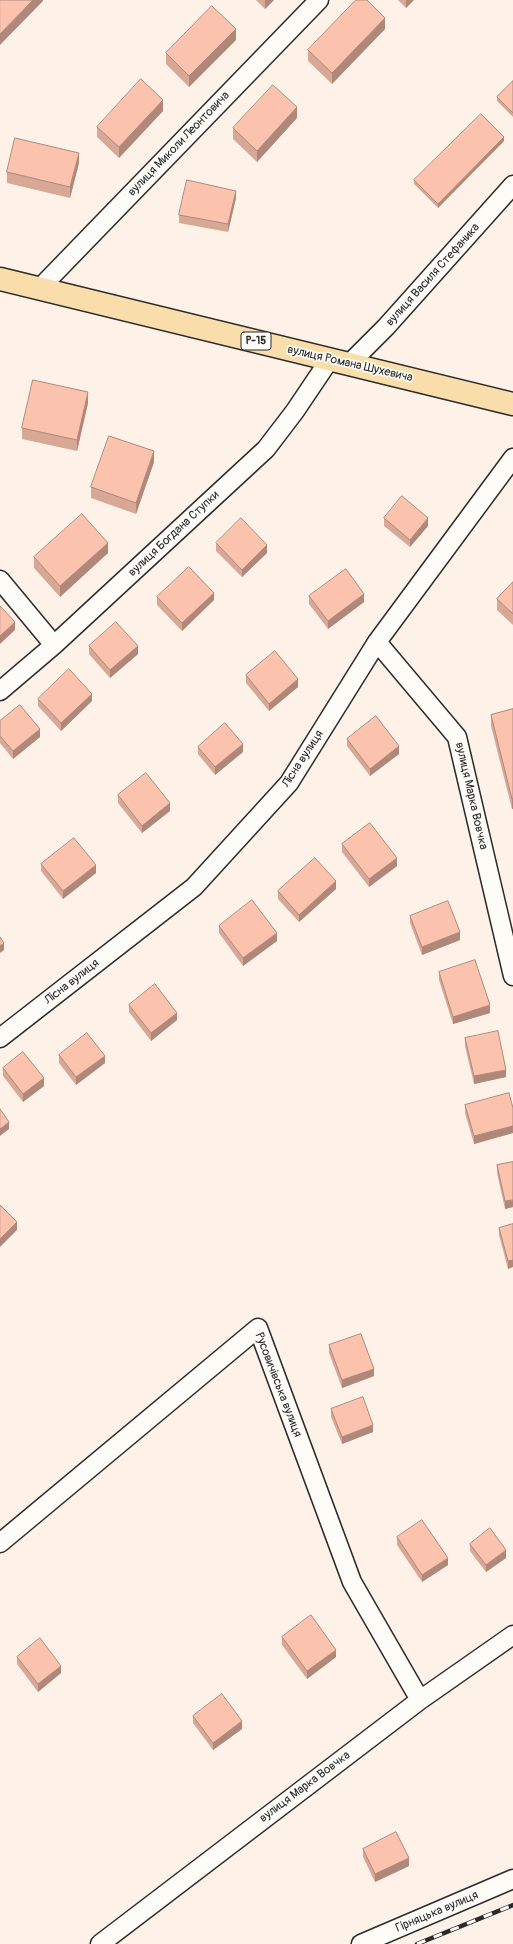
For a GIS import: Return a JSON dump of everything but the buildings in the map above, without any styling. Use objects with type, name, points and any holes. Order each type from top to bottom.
[{"type":"main road","name":"вулиця Романа Шухевича","points":[[0,279],[513,404]]},
{"type":"street","name":"вулиця Миколи Леонтовича","points":[[39,289],[319,0]]},
{"type":"street","name":"вулиця Василя Стефаника","points":[[340,361],[386,327],[513,185]]},
{"type":"street","name":"вулиця Богдана Ступки","points":[[0,692],[54,645],[266,449],[295,411],[340,361]]},
{"type":"street","name":"Лісна вулиця","points":[[0,1038],[194,886],[289,783],[377,642],[513,458]]},
{"type":"street","points":[[0,580],[54,645]]},
{"type":"street","name":"вулиця Марка Вовчка","points":[[377,642],[457,737],[513,976]]},
{"type":"street","name":"Русовичівська вулиця","points":[[0,1543],[258,1328],[352,1582],[420,1700]]},
{"type":"street","name":"вулиця Марка Вовчка","points":[[100,1944],[420,1700],[513,1635]]},
{"type":"street","name":"Гірняцька вулиця","points":[[361,1944],[513,1879]]},
{"type":"railway","points":[[417,1944],[513,1905]]}]
